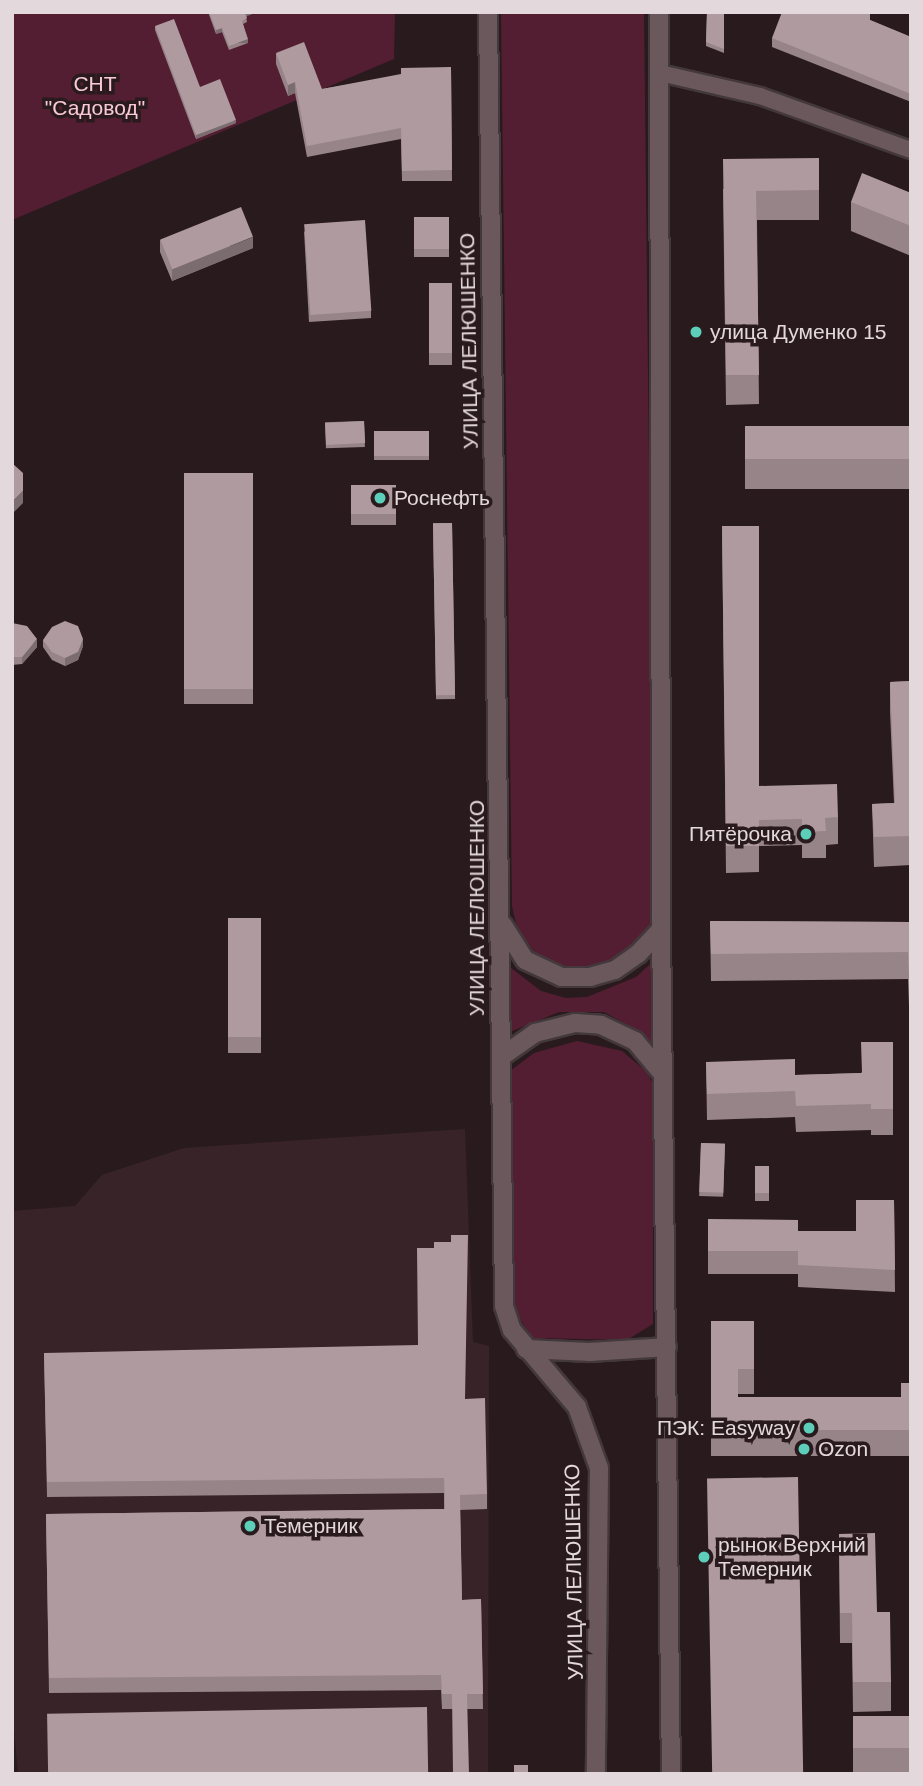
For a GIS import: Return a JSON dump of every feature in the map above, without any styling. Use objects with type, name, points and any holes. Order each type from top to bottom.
[{"type":"street","name":"УЛИЦА ЛЕЛЮШЕНКО","points":[[488,12],[504,1306],[512,1330],[577,1407],[599,1468],[596,1774]]},
{"type":"street","points":[[659,12],[661,929],[671,1774]]},
{"type":"street","points":[[660,73],[760,96],[911,150]]},
{"type":"street","points":[[501,922],[526,960],[561,977],[590,977],[615,970],[638,954],[661,929]]},
{"type":"street","points":[[501,1057],[535,1032],[575,1023],[601,1025],[635,1041],[662,1073]]},
{"type":"street","points":[[526,1349],[590,1352],[667,1347]]},
{"type":"shaded area","name":"Темерник","points":[[465,1129],[473,1342],[489,1346],[488,1774],[18,1774],[12,1707],[12,1211],[75,1206],[102,1175],[184,1148]]},
{"type":"green space","name":"СНТ \"Садовод\"","points":[[12,12],[395,12],[394,59],[12,220]]},
{"type":"green space","points":[[501,12],[644,12],[654,914],[645,936],[613,965],[575,971],[538,957],[517,928],[512,906]]},
{"type":"green space","points":[[658,957],[657,1054],[635,1029],[604,1012],[559,1012],[510,1032],[511,968],[541,991],[566,998],[587,997],[636,977]]},
{"type":"green space","points":[[577,1041],[622,1051],[647,1072],[653,1084],[653,1324],[627,1340],[532,1338],[510,1304],[510,1071],[534,1053]]},
{"type":"building","points":[[209,12],[246,12],[247,18],[242,21],[248,39],[229,46],[222,28],[216,30]]},
{"type":"building","points":[[707,12],[724,12],[724,49],[706,42]]},
{"type":"building","points":[[782,12],[870,12],[870,20],[911,37],[911,94],[772,38]]},
{"type":"building","points":[[174,19],[200,87],[220,79],[236,120],[196,135],[155,26]]},
{"type":"building","points":[[304,42],[322,89],[401,74],[401,68],[451,67],[452,170],[402,171],[401,128],[307,146],[295,82],[288,85],[276,53]]},
{"type":"building","points":[[819,158],[819,190],[756,191],[759,375],[726,375],[723,159]]},
{"type":"building","points":[[862,173],[911,193],[911,226],[851,202]]},
{"type":"building","points":[[241,207],[253,237],[172,269],[160,240]]},
{"type":"building","points":[[414,217],[449,217],[449,249],[414,249]]},
{"type":"building","points":[[365,220],[371,311],[310,315],[304,224]]},
{"type":"building","points":[[429,283],[452,283],[452,353],[429,353]]},
{"type":"building","points":[[364,421],[365,443],[326,445],[325,423]]},
{"type":"building","points":[[745,426],[911,426],[911,459],[745,459]]},
{"type":"building","points":[[374,431],[429,431],[429,456],[374,456]]},
{"type":"building","points":[[12,463],[23,473],[23,491],[12,502]]},
{"type":"building","points":[[184,473],[253,473],[253,689],[184,689]]},
{"type":"building","points":[[351,485],[396,485],[396,514],[351,514]]},
{"type":"building","points":[[433,523],[452,523],[455,695],[436,695]]},
{"type":"building","points":[[722,526],[759,526],[759,786],[837,784],[838,817],[825,818],[826,831],[802,832],[802,819],[759,820],[759,846],[726,846]]},
{"type":"building","points":[[65,621],[78,626],[83,639],[78,652],[65,658],[52,652],[43,640],[52,627]]},
{"type":"building","points":[[12,623],[27,626],[37,639],[22,657],[12,657]]},
{"type":"building","points":[[911,681],[911,836],[874,837],[872,804],[895,803],[890,682]]},
{"type":"building","points":[[228,918],[261,918],[261,1037],[228,1037]]},
{"type":"building","points":[[710,921],[911,922],[911,979],[908,952],[711,954]]},
{"type":"building","points":[[861,1042],[893,1042],[893,1109],[871,1109],[871,1104],[796,1106],[795,1091],[707,1094],[706,1062],[795,1059],[795,1075],[862,1073]]},
{"type":"building","points":[[701,1143],[725,1144],[723,1193],[699,1192]]},
{"type":"building","points":[[755,1166],[769,1166],[769,1193],[755,1193]]},
{"type":"building","points":[[856,1200],[894,1200],[895,1270],[798,1265],[798,1251],[708,1251],[708,1219],[798,1220],[798,1231],[856,1231]]},
{"type":"building","points":[[451,1235],[468,1235],[465,1399],[485,1398],[487,1494],[460,1495],[462,1600],[481,1599],[483,1694],[467,1694],[469,1774],[453,1774],[452,1694],[442,1694],[441,1675],[49,1678],[46,1514],[445,1509],[444,1478],[47,1482],[44,1353],[418,1345],[417,1248],[434,1248],[434,1242],[451,1242]]},
{"type":"building","points":[[711,1321],[754,1321],[754,1369],[738,1369],[738,1397],[901,1397],[901,1383],[911,1383],[911,1430],[711,1430]]},
{"type":"building","points":[[798,1477],[803,1774],[712,1774],[707,1479]]},
{"type":"building","points":[[875,1533],[877,1612],[890,1612],[891,1682],[853,1682],[852,1613],[840,1613],[839,1534]]},
{"type":"building","points":[[427,1707],[428,1774],[48,1774],[47,1714]]},
{"type":"building","points":[[853,1716],[911,1716],[911,1748],[853,1748]]},
{"type":"building","points":[[514,1765],[528,1765],[528,1774],[514,1774]]},
{"type":"place","name":"улица Думенко 15","points":[[696,332]]},
{"type":"place","name":"Роснефть","points":[[380,498]]},
{"type":"place","name":"Пятёрочка","points":[[806,834]]},
{"type":"place","name":"ПЭК: Easyway","points":[[809,1428]]},
{"type":"place","name":"Ozon","points":[[804,1449]]},
{"type":"place","name":"Темерник","points":[[250,1526]]},
{"type":"place","name":"рынок Верхний Темерник","points":[[704,1557]]}]
